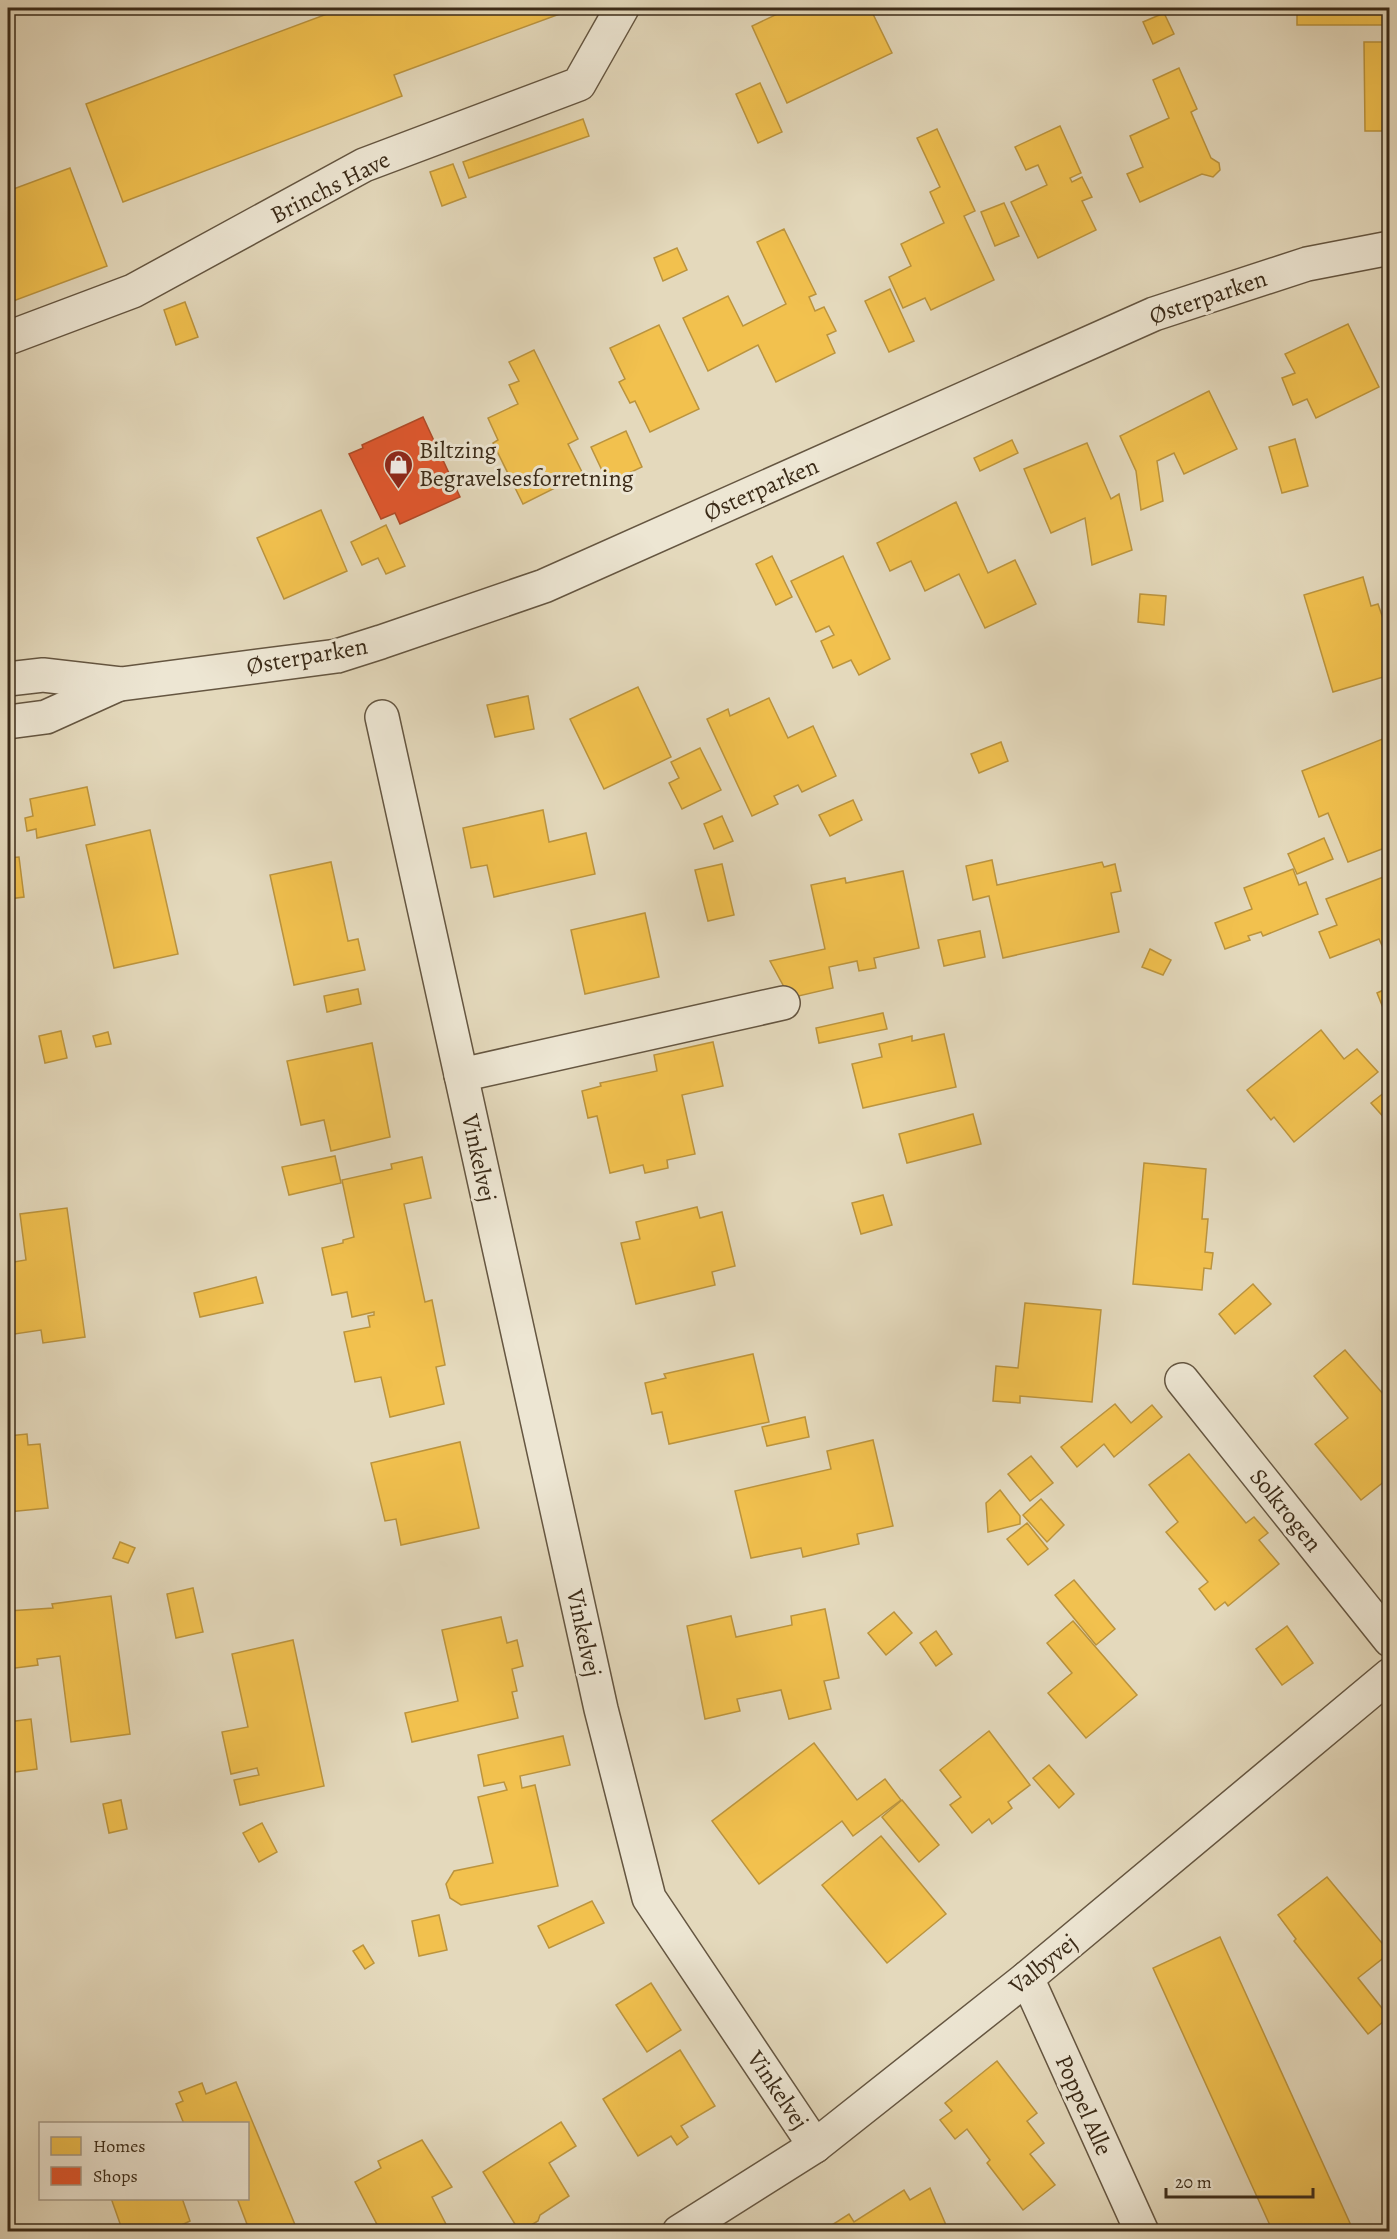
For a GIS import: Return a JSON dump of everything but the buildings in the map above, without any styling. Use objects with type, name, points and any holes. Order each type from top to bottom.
[{"type":"street","name":"Brinchs Have","points":[[8,338],[133,291],[364,165],[579,84],[622,8]]},
{"type":"street","name":"Østerparken","points":[[8,679],[43,675],[121,684],[337,656],[510,599],[1154,314],[1307,264],[1389,248]]},
{"type":"street","name":"Østerparken","points":[[8,722],[46,717],[121,684]]},
{"type":"street","name":"Vinkelvej","points":[[382,717],[598,1697],[649,1898],[815,2146]]},
{"type":"street","points":[[461,1075],[783,1003]]},
{"type":"street","name":"Solkrogen","points":[[1182,1380],[1389,1640]]},
{"type":"street","name":"Valbyvej","points":[[679,2232],[815,2146],[1027,1978],[1389,1675]]},
{"type":"street","name":"Poppel Alle","points":[[1027,1978],[1142,2232]]},
{"type":"place","name":"Biltzing Begravelsesforretning","points":[[398,490]]}]
